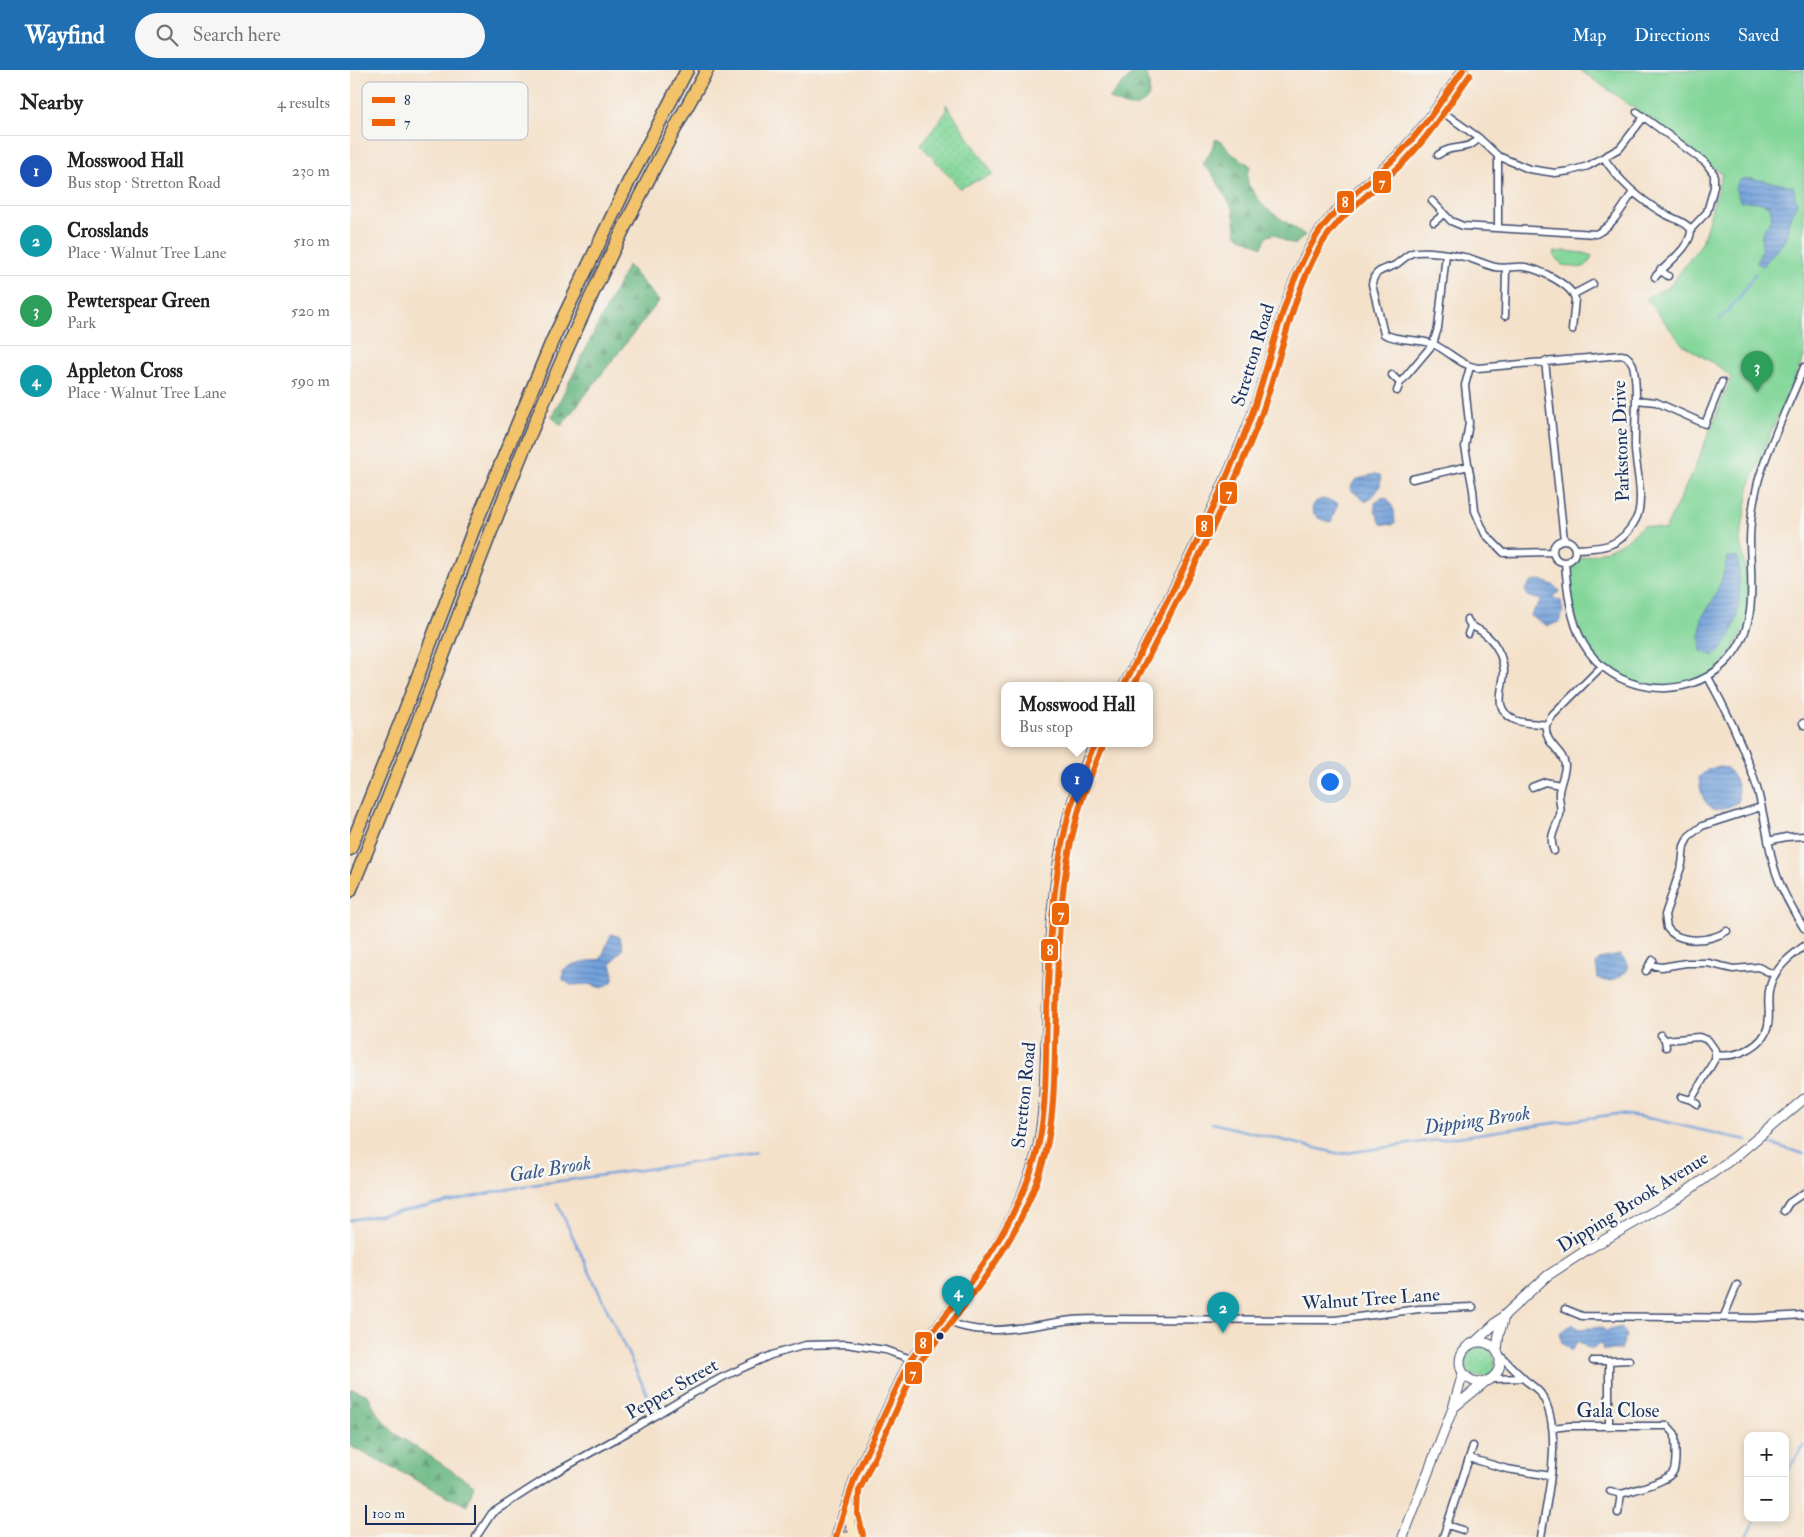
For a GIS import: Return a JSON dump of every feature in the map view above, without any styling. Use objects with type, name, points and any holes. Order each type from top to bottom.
[{"type":"highway","points":[[350,849],[478,520],[553,339],[630,179],[687,70]]},
{"type":"highway","points":[[350,891],[376,832],[502,502],[570,344],[648,179],[707,70]]},
{"type":"main road","name":"Stretton Road","points":[[1126,682],[1202,530],[1248,425],[1266,372],[1285,304],[1302,262],[1315,239],[1332,216],[1418,133],[1463,70]]},
{"type":"main road","name":"Stretton Road","points":[[837,1537],[862,1461],[911,1359],[969,1288],[1000,1241],[1025,1187],[1036,1152],[1041,1125],[1049,963],[1056,874],[1070,806],[1079,779],[1093,747]]},
{"type":"main road","name":"Stretton Road","points":[[849,1497],[850,1523],[855,1537]]},
{"type":"main road","points":[[837,1537],[851,1537]]},
{"type":"street","points":[[1437,108],[1479,138],[1498,156],[1529,169],[1555,173],[1588,166],[1620,148],[1644,117]]},
{"type":"street","points":[[1637,112],[1706,163],[1714,174],[1714,187],[1709,208],[1704,216],[1691,228],[1689,240],[1679,253],[1655,277]]},
{"type":"street","points":[[1438,155],[1451,148],[1469,147],[1479,138]]},
{"type":"street","points":[[1498,156],[1498,228]]},
{"type":"street","points":[[1604,158],[1633,192],[1664,214],[1680,220],[1691,228]]},
{"type":"street","points":[[1432,201],[1451,221],[1462,226],[1596,234],[1603,231],[1615,219],[1633,192]]},
{"type":"street","points":[[1434,222],[1444,214]]},
{"type":"street","points":[[1564,540],[1545,361],[1478,368],[1470,367],[1433,344],[1396,338],[1384,334],[1372,284],[1373,278],[1376,272],[1392,266],[1415,252],[1469,258],[1492,267],[1506,269],[1524,267],[1537,270],[1568,288],[1574,294],[1572,330]]},
{"type":"street","points":[[1397,391],[1400,384],[1433,344],[1438,328],[1446,254]]},
{"type":"street","points":[[1505,316],[1506,269]]},
{"type":"street","points":[[1660,270],[1668,276]]},
{"type":"street","points":[[1574,294],[1593,284]]},
{"type":"street","name":"Parkstone Drive","points":[[1545,361],[1621,355],[1631,360],[1633,367],[1636,400],[1635,449],[1640,497],[1637,517],[1625,536],[1614,544],[1602,548],[1575,549]]},
{"type":"street","points":[[1470,367],[1465,385],[1469,423],[1465,447],[1475,510],[1485,534],[1504,553],[1553,552]]},
{"type":"street","points":[[1565,562],[1570,602],[1576,625],[1583,643],[1602,666],[1628,682],[1650,688],[1666,689],[1680,687],[1708,677],[1720,668],[1736,650],[1746,633],[1749,623],[1753,589],[1751,524],[1758,483],[1765,460],[1804,367]]},
{"type":"street","points":[[1392,375],[1400,384]]},
{"type":"street","points":[[1636,400],[1656,402],[1705,424],[1722,382]]},
{"type":"street","points":[[1412,479],[1469,466]]},
{"type":"street","points":[[1564,540],[1570,541],[1575,549],[1572,559],[1565,562],[1558,560],[1553,552],[1555,544],[1564,540]]},
{"type":"street","points":[[1467,620],[1471,626],[1479,629],[1486,635],[1500,654],[1504,672],[1500,696],[1502,707],[1519,721],[1546,725]]},
{"type":"street","points":[[1468,634],[1471,626]]},
{"type":"street","points":[[1555,853],[1552,846],[1552,838],[1560,810],[1560,785],[1564,773],[1564,765],[1560,754],[1549,741],[1546,725],[1553,714],[1602,666]]},
{"type":"street","points":[[1708,677],[1725,707],[1744,750],[1758,791],[1768,841],[1780,883],[1790,905],[1804,928]]},
{"type":"street","points":[[1532,787],[1545,782],[1560,785]]},
{"type":"street","points":[[1728,930],[1710,938],[1690,939],[1678,937],[1667,928],[1665,916],[1682,864],[1684,846],[1689,836],[1702,826],[1761,807]]},
{"type":"street","points":[[1768,841],[1786,836],[1804,836]]},
{"type":"street","points":[[1716,1055],[1729,1056],[1742,1052],[1764,1036],[1768,1022],[1768,997],[1775,975],[1788,959],[1804,946]]},
{"type":"street","points":[[1650,965],[1662,967],[1708,963],[1733,968],[1758,967],[1775,975]]},
{"type":"street","points":[[1664,1041],[1683,1037],[1704,1038],[1712,1044],[1716,1055],[1691,1100]]},
{"type":"street","points":[[1681,1097],[1697,1104]]},
{"type":"street","name":"Dipping Brook Avenue","points":[[1474,1343],[1547,1276],[1585,1251],[1679,1197],[1736,1156],[1804,1099]]},
{"type":"street","points":[[1784,1211],[1789,1203],[1804,1192]]},
{"type":"street","points":[[1724,1316],[1737,1285]]},
{"type":"street","name":"Walnut Tree Lane","points":[[944,1318],[962,1327],[986,1330],[1072,1320],[1335,1320],[1419,1309],[1473,1307]]},
{"type":"street","points":[[1565,1309],[1582,1316],[1724,1316],[1755,1318],[1804,1315]]},
{"type":"street","name":"Dipping Brook Avenue","points":[[1498,1352],[1498,1334],[1504,1317]]},
{"type":"street","points":[[1403,1537],[1453,1408],[1463,1373],[1460,1362],[1461,1355],[1464,1350],[1474,1343],[1487,1342],[1522,1378],[1536,1388],[1542,1397],[1552,1428],[1554,1447],[1541,1537]]},
{"type":"street","name":"Pepper Street","points":[[476,1537],[492,1513],[556,1472],[723,1377],[764,1358],[787,1349],[806,1345],[846,1344],[885,1350],[911,1359]]},
{"type":"street","points":[[1453,1408],[1500,1370],[1501,1365],[1498,1352]]},
{"type":"street","points":[[1593,1361],[1629,1360]]},
{"type":"street","points":[[1609,1361],[1609,1426]]},
{"type":"street","points":[[1463,1373],[1472,1381],[1522,1378]]},
{"type":"street","name":"Gala Close","points":[[1552,1428],[1668,1426],[1675,1434],[1675,1465],[1670,1476],[1621,1494]]},
{"type":"street","points":[[1443,1537],[1473,1446]]},
{"type":"street","points":[[1469,1458],[1507,1470],[1551,1476]]},
{"type":"street","points":[[1610,1491],[1621,1494],[1618,1513]]},
{"type":"street","points":[[1447,1525],[1463,1530]]},
{"type":"green space","points":[[1136,70],[1146,70],[1149,88],[1148,98],[1139,105],[1130,107],[1121,105],[1109,98]]},
{"type":"green space","points":[[1580,70],[1804,70],[1804,357],[1750,484],[1740,540],[1750,612],[1747,624],[1726,662],[1708,677],[1654,689],[1644,689],[1629,685],[1597,666],[1583,643],[1568,589],[1571,569],[1580,558],[1622,543],[1643,525],[1665,530],[1695,467],[1731,378],[1721,368],[1682,344],[1646,298],[1669,287],[1702,243],[1722,174]]},
{"type":"green space","points":[[946,104],[993,174],[960,188],[921,145],[946,112]]},
{"type":"green space","points":[[1216,139],[1224,144],[1231,153],[1251,166],[1247,174],[1248,184],[1264,207],[1305,235],[1295,245],[1275,234],[1267,236],[1262,247],[1237,235],[1233,209],[1213,175],[1202,163],[1209,155]]},
{"type":"green space","points":[[1565,251],[1592,256],[1587,265],[1577,268],[1562,265],[1555,257],[1554,252]]},
{"type":"green space","points":[[628,265],[659,301],[561,426],[552,416]]},
{"type":"green space","points":[[1480,1347],[1491,1351],[1495,1362],[1491,1373],[1480,1377],[1469,1373],[1465,1362],[1469,1351]]},
{"type":"green space","points":[[352,1389],[368,1395],[377,1413],[394,1433],[474,1485],[467,1506],[350,1446],[350,1391]]},
{"type":"water","points":[[1740,180],[1793,186],[1797,204],[1789,220],[1783,243],[1762,266],[1757,263],[1762,247],[1763,233],[1770,220],[1771,212],[1766,205],[1761,203],[1741,202],[1735,188]]},
{"type":"water","points":[[1375,474],[1380,475],[1380,484],[1375,493],[1366,502],[1350,489],[1355,480]]},
{"type":"water","points":[[1383,497],[1388,499],[1394,510],[1395,522],[1393,525],[1381,524],[1375,510],[1375,503]]},
{"type":"water","points":[[1322,499],[1338,503],[1331,522],[1314,514],[1312,508],[1315,502]]},
{"type":"water","points":[[1728,557],[1737,557],[1739,570],[1738,610],[1730,636],[1714,656],[1701,651],[1702,617],[1712,602],[1721,582]]},
{"type":"water","points":[[1541,580],[1553,585],[1560,591],[1552,597],[1561,601],[1563,613],[1559,622],[1548,626],[1530,616],[1541,600],[1527,596],[1525,589],[1531,582]]},
{"type":"water","points":[[1727,768],[1737,784],[1738,792],[1738,802],[1721,809],[1709,806],[1705,801],[1699,777],[1709,769]]},
{"type":"water","points":[[611,934],[620,937],[623,949],[611,964],[614,974],[612,982],[602,988],[588,984],[571,985],[563,980],[563,970],[574,964],[601,959]]},
{"type":"water","points":[[1620,955],[1627,962],[1627,971],[1610,981],[1598,978],[1596,964],[1599,959]]},
{"type":"water","points":[[1573,1324],[1578,1329],[1600,1327],[1606,1331],[1621,1327],[1626,1336],[1621,1350],[1603,1350],[1601,1343],[1593,1349],[1586,1347],[1578,1341],[1571,1351],[1562,1343],[1559,1333]]},
{"type":"waterway","points":[[1720,319],[1739,298],[1755,274]]},
{"type":"waterway","name":"Dipping Brook","points":[[1212,1123],[1340,1154],[1616,1114],[1649,1118],[1747,1140]]},
{"type":"waterway","name":"Dipping Brook","points":[[1769,1143],[1804,1154]]},
{"type":"waterway","name":"Gale Brook","points":[[350,1220],[524,1186],[756,1154]]},
{"type":"waterway","points":[[557,1203],[653,1407]]},
{"type":"waterway","name":"Dipping Brook","points":[[1789,1468],[1804,1446]]},
{"type":"waterway","name":"Dipping Brook","points":[[1746,1537],[1754,1522]]},
{"type":"transit line","name":"8","points":[[1126,682],[1220,492],[1248,425],[1284,308],[1302,262],[1314,240],[1331,216],[1396,157],[1414,137],[1463,70]]},
{"type":"transit line","name":"7","points":[[1136,682],[1198,558],[1242,462],[1264,406],[1300,289],[1321,245],[1349,211],[1404,162],[1422,142],[1470,75]]},
{"type":"transit line","name":"8","points":[[836,1537],[855,1477],[905,1370],[911,1359],[967,1287],[1000,1237],[1026,1184],[1036,1155],[1044,1104],[1050,941],[1058,866],[1070,808],[1093,747]]},
{"type":"transit line","name":"7","points":[[863,1535],[858,1514],[859,1491],[913,1374],[918,1364],[975,1292],[993,1266],[1009,1240],[1036,1185],[1049,1138],[1053,1104],[1059,941],[1066,866],[1079,808],[1103,747]]},
{"type":"place","name":"Pewterspear Green","points":[[1757,392]]},
{"type":"place","name":"Mosswood Hall","points":[[1077,804]]},
{"type":"place","name":"Appleton Cross","points":[[958,1317]]},
{"type":"place","name":"Crosslands","points":[[1223,1333]]}]
